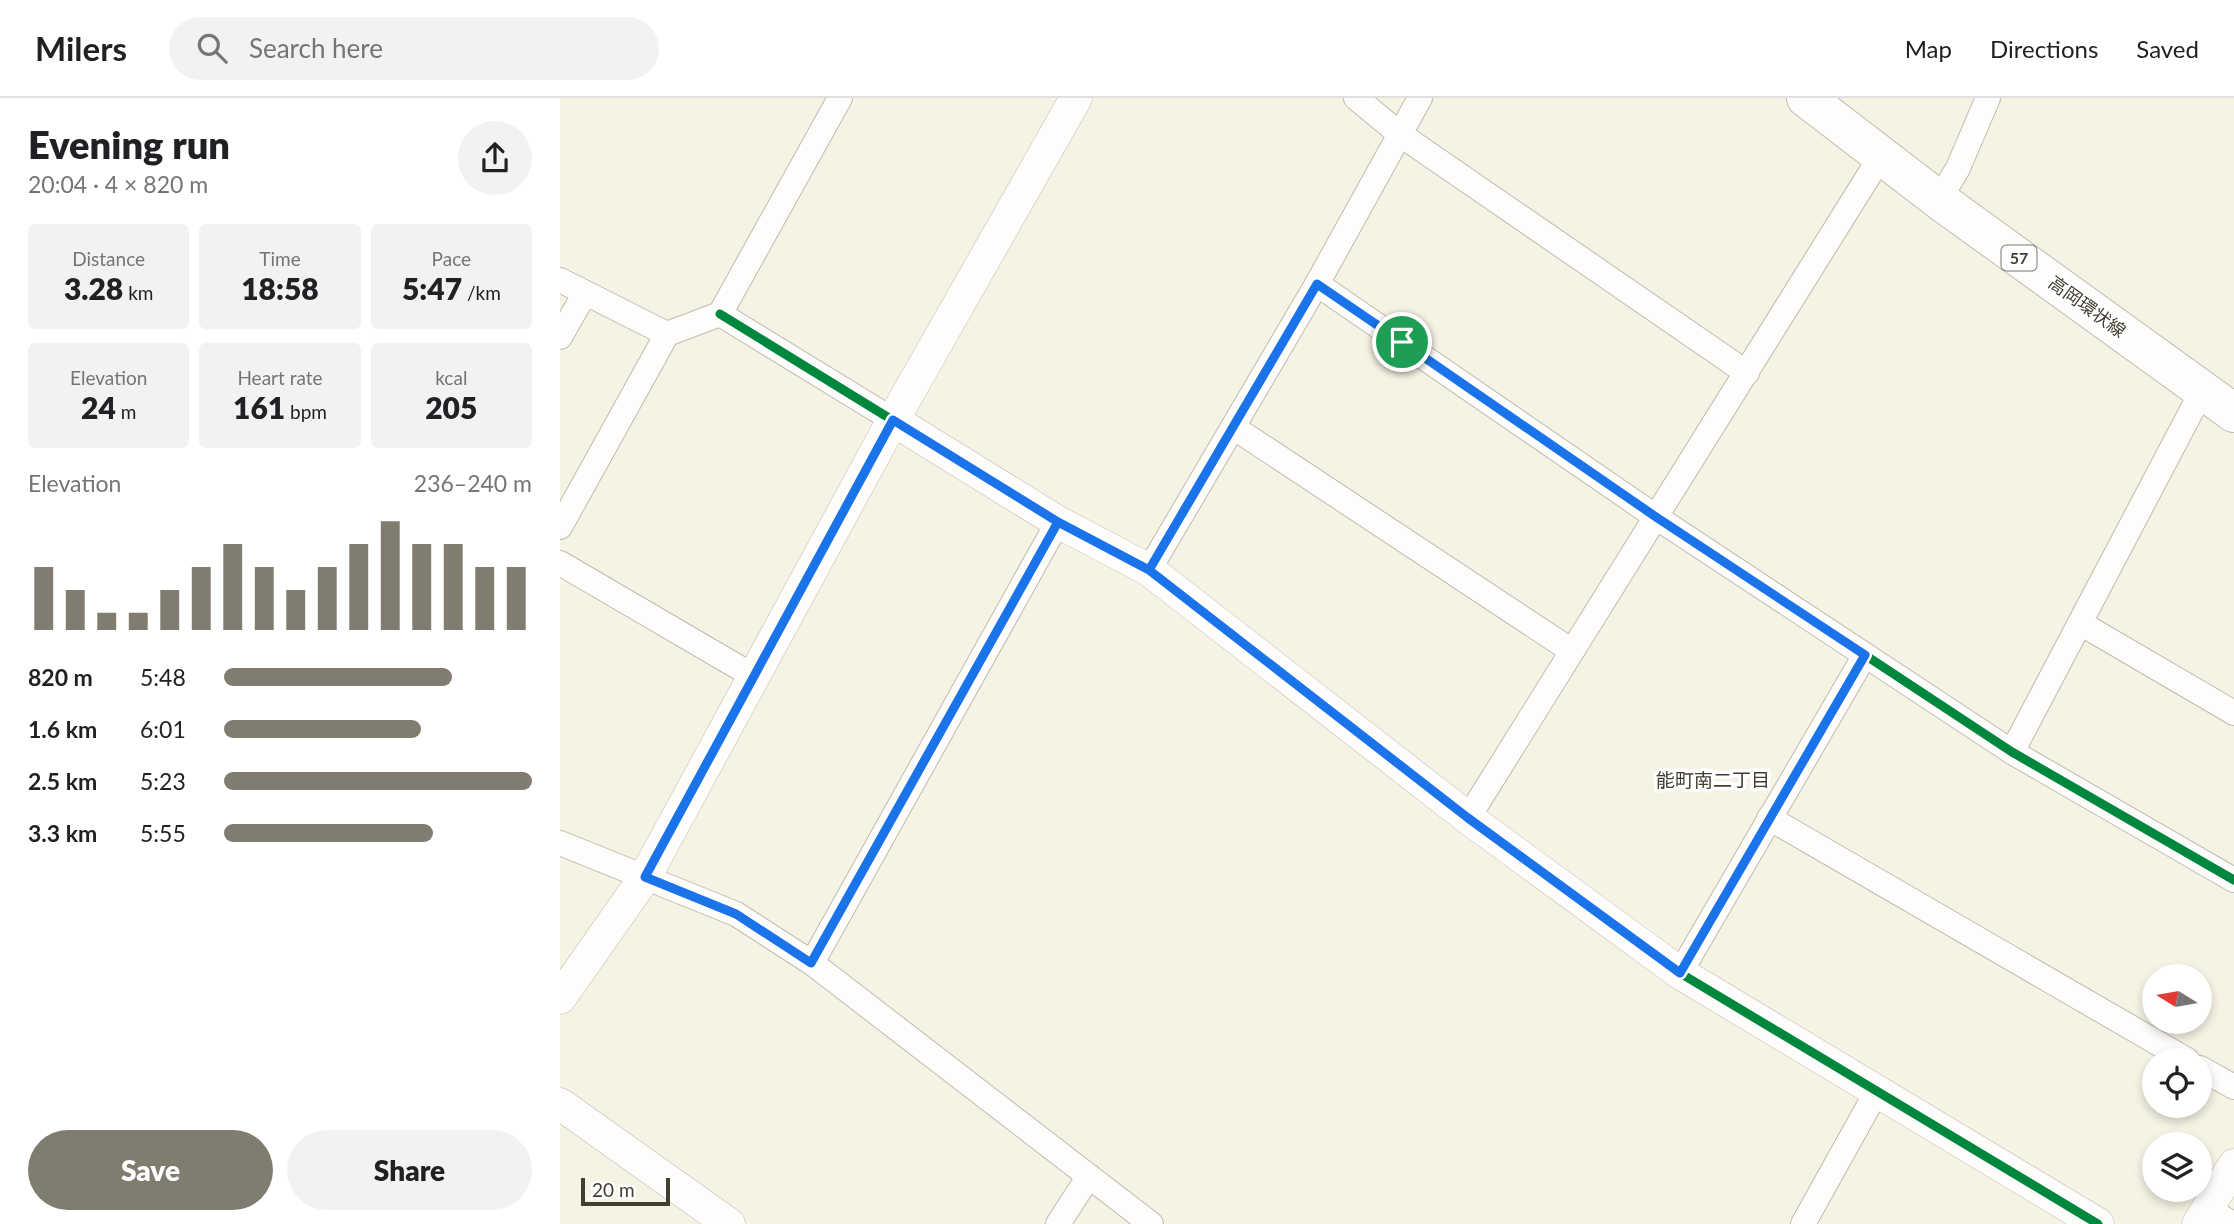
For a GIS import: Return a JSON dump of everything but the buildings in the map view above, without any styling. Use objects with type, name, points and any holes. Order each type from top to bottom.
[{"type":"main road","name":"高岡環状線","points":[[1807,98],[1939,200],[2234,414]]},
{"type":"street","points":[[560,527],[667,334],[720,314],[840,98]]},
{"type":"street","points":[[560,998],[645,877],[893,420],[1076,98]]},
{"type":"street","points":[[1356,98],[1401,135],[1747,373]]},
{"type":"street","points":[[1149,570],[1317,284],[1420,98]]},
{"type":"street","points":[[1939,200],[1958,168],[1988,98]]},
{"type":"street","points":[[1468,818],[1881,156]]},
{"type":"street","points":[[560,280],[667,334]]},
{"type":"street","points":[[1317,284],[1656,517],[2012,752],[2234,880]]},
{"type":"street","points":[[560,337],[585,293]]},
{"type":"street","points":[[720,314],[1058,522],[1149,570],[1468,818],[1680,973],[2098,1224]]},
{"type":"street","points":[[2012,752],[2202,391]]},
{"type":"street","points":[[1233,427],[1572,650]]},
{"type":"street","points":[[811,963],[1058,522]]},
{"type":"street","points":[[560,563],[755,677]]},
{"type":"street","points":[[2080,623],[2234,713]]},
{"type":"street","points":[[1680,973],[1865,655]]},
{"type":"street","points":[[1769,818],[2166,1048]]},
{"type":"street","points":[[560,843],[736,914],[811,963],[1151,1224]]},
{"type":"street","points":[[2212,1075],[2234,1087]]},
{"type":"street","points":[[1803,1224],[1877,1091]]},
{"type":"street","points":[[560,1104],[729,1224]]},
{"type":"street","points":[[2213,1219],[2234,1165]]},
{"type":"street","points":[[1058,1224],[1089,1176]]},
{"type":"cycle path","points":[[1317,284],[1656,517],[2012,752],[2234,880]]},
{"type":"cycle path","points":[[720,314],[1058,522],[1149,570],[1468,818],[1680,973],[2098,1224]]},
{"type":"district","name":"能町南二丁目","points":[[1713,780]]},
{"type":"route","points":[[1402,342],[1317,284],[1149,570],[1058,522],[893,420],[645,877],[736,914],[811,963],[1058,522],[1149,570],[1468,818],[1680,973],[1865,655],[1656,517],[1402,342]]}]
